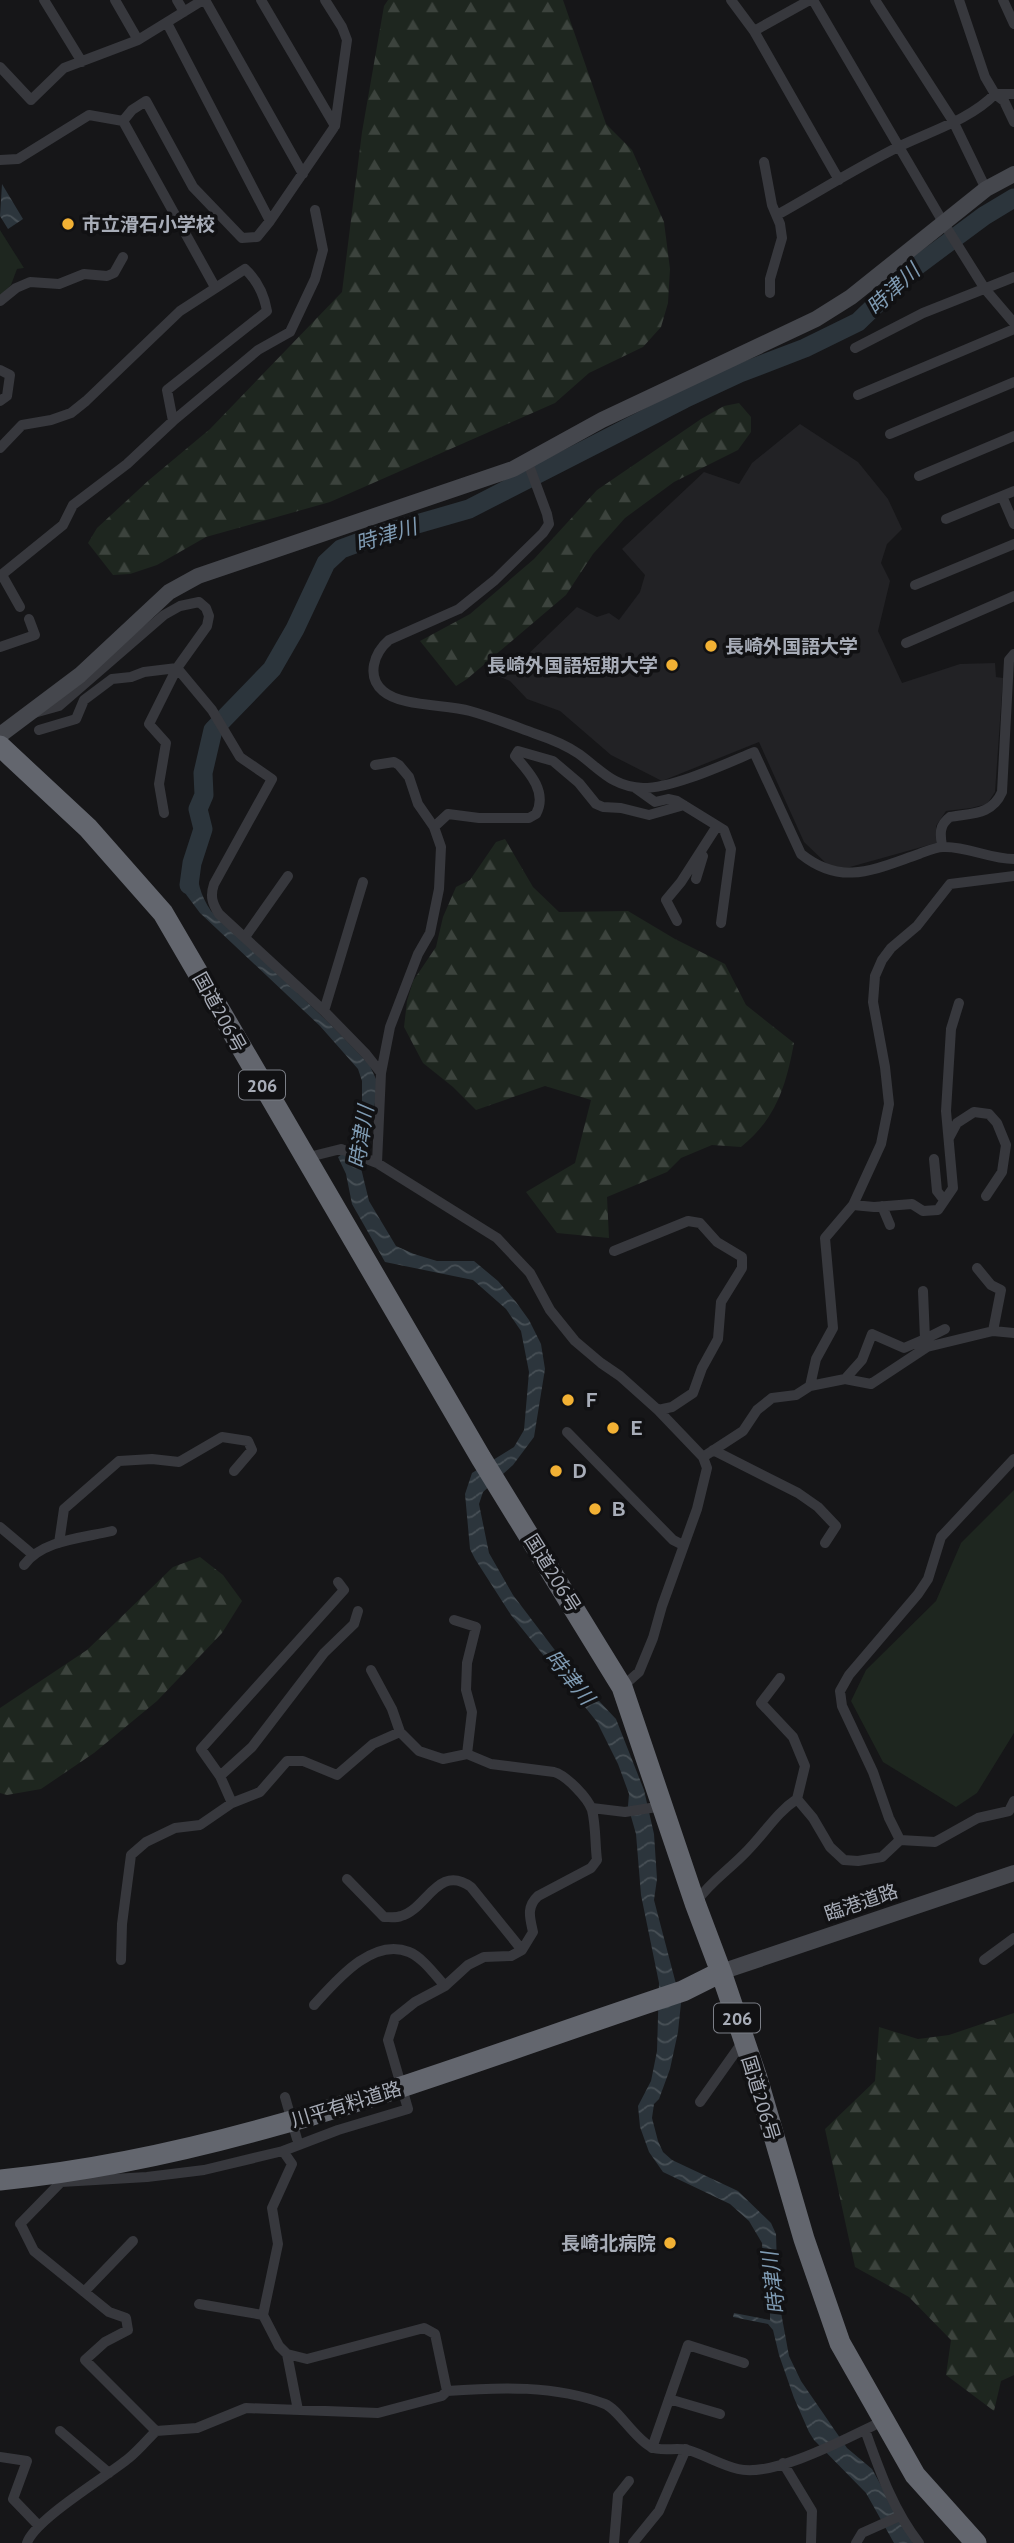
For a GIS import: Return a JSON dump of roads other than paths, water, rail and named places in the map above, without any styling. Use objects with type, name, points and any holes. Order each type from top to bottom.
[{"type":"highway","name":"国道206号","points":[[0,746],[88,828],[163,913],[481,1458],[622,1687],[657,1806],[721,1972],[744,2040],[804,2239],[874,2425],[976,2543]]},
{"type":"highway","name":"川平有料道路","points":[[0,2172],[137,2151],[260,2120],[418,2075],[682,1988],[721,1972]]},
{"type":"highway","name":"川平有料道路","points":[[0,2180],[145,2159],[229,2139],[427,2079],[651,1997]]},
{"type":"street","points":[[44,0],[82,62]]},
{"type":"street","points":[[115,0],[138,40]]},
{"type":"street","points":[[177,0],[184,12]]},
{"type":"street","points":[[0,67],[31,100],[64,68],[138,40],[204,0],[303,174]]},
{"type":"street","points":[[261,0],[335,126]]},
{"type":"street","points":[[123,121],[132,110],[146,101],[193,187],[242,238],[257,237],[335,126],[347,40],[325,0]]},
{"type":"street","points":[[731,0],[754,31],[839,180]]},
{"type":"street","points":[[754,31],[811,0],[985,289],[1014,323]]},
{"type":"street","points":[[875,0],[953,121],[986,189]]},
{"type":"street","points":[[960,0],[985,77],[995,94],[1004,101],[1014,122]]},
{"type":"street","points":[[1003,0],[1014,24]]},
{"type":"street","points":[[167,23],[270,221]]},
{"type":"street","points":[[777,215],[898,147],[953,121],[988,101],[995,94],[1014,94]]},
{"type":"street","points":[[0,160],[18,159],[89,115],[123,121]]},
{"type":"street","points":[[123,121],[215,287]]},
{"type":"street","points":[[764,162],[772,205],[782,238],[769,279],[771,293]]},
{"type":"street","points":[[0,735],[80,675],[169,592],[198,576],[513,469],[602,420],[816,319],[851,297],[986,189],[1014,174]]},
{"type":"street","points":[[20,607],[1,575],[63,525],[73,505],[127,464],[173,421],[258,350],[290,332],[316,279],[323,250],[315,210]]},
{"type":"street","points":[[0,301],[16,288],[30,282],[59,284],[84,274],[114,273],[123,257]]},
{"type":"street","points":[[0,448],[22,425],[71,413],[180,311],[245,269],[256,279],[265,298],[267,311],[167,390],[173,421]]},
{"type":"street","points":[[855,348],[923,313],[1014,277]]},
{"type":"street","points":[[858,395],[1014,329]]},
{"type":"street","points":[[0,370],[10,375],[8,396],[0,401]]},
{"type":"street","points":[[890,434],[1014,382]]},
{"type":"street","points":[[919,476],[1014,436]]},
{"type":"street","points":[[527,460],[549,524],[543,533],[495,580],[460,609],[389,640],[382,646],[374,661],[376,680],[384,692],[396,698],[469,710],[556,741],[579,754],[602,775],[634,786],[655,802],[668,799],[684,805],[724,830],[731,849],[721,923]]},
{"type":"street","points":[[947,519],[1014,491]]},
{"type":"street","points":[[1002,496],[1014,524]]},
{"type":"street","points":[[915,585],[1014,544]]},
{"type":"street","points":[[906,643],[1014,596]]},
{"type":"street","points":[[25,716],[59,706],[164,615],[180,606],[199,602],[206,608],[209,616],[207,626],[177,668],[149,724],[166,743],[159,784],[164,813]]},
{"type":"street","points":[[0,647],[35,635],[29,619]]},
{"type":"street","points":[[942,846],[940,833],[946,820],[985,811],[993,807],[1002,792],[1009,660],[1014,654]]},
{"type":"street","points":[[177,668],[212,710],[240,757],[272,779],[211,895],[219,914],[324,1011],[381,1073]]},
{"type":"street","points":[[39,730],[76,719],[84,700],[112,679],[177,668]]},
{"type":"street","points":[[433,827],[448,814],[479,818],[529,818],[536,814],[541,802],[540,793],[515,756],[518,751],[554,761],[579,783],[596,804],[603,807],[649,815],[684,805]]},
{"type":"street","points":[[634,786],[666,785],[754,752],[802,855],[834,872],[850,874],[875,869],[942,846],[971,850],[996,859],[1014,859]]},
{"type":"street","points":[[374,765],[394,762],[409,777],[418,804],[433,827],[440,847],[439,889],[430,933],[418,954],[390,1027],[381,1073],[377,1163]]},
{"type":"street","points":[[677,921],[662,900],[681,882],[717,826]]},
{"type":"street","points":[[696,879],[704,847]]},
{"type":"street","points":[[245,937],[288,876]]},
{"type":"street","points":[[810,1386],[816,1359],[833,1328],[825,1238],[853,1205],[881,1144],[889,1104],[873,1002],[875,976],[891,948],[917,926],[950,884],[1014,876]]},
{"type":"street","points":[[324,1011],[363,882]]},
{"type":"street","points":[[853,1205],[912,1204],[923,1211],[938,1210],[953,1188],[946,1111],[951,1029],[959,1003]]},
{"type":"street","points":[[949,1138],[957,1123],[974,1112],[989,1114],[997,1124],[1006,1145],[1002,1172],[986,1196]]},
{"type":"street","points":[[305,1158],[341,1149],[377,1163],[498,1238],[530,1273],[550,1310],[575,1341],[620,1376],[708,1454],[798,1493],[818,1507],[836,1526],[825,1543]]},
{"type":"street","points":[[934,1159],[937,1191],[944,1200]]},
{"type":"street","points":[[882,1206],[890,1225]]},
{"type":"street","points":[[614,1251],[688,1221],[701,1223],[717,1242],[742,1257],[742,1268],[721,1302],[718,1339],[702,1368],[693,1393],[672,1407],[658,1410]]},
{"type":"street","points":[[977,1268],[990,1285],[1001,1290],[993,1331]]},
{"type":"street","points":[[923,1291],[925,1339]]},
{"type":"street","points":[[845,1379],[862,1360],[872,1334],[904,1349],[945,1329]]},
{"type":"street","points":[[708,1454],[743,1431],[757,1410],[772,1398],[796,1395],[810,1386],[845,1379],[871,1384],[927,1347],[993,1331],[1014,1333]]},
{"type":"street","points":[[567,1432],[673,1540],[682,1545]]},
{"type":"street","points":[[59,1543],[64,1509],[119,1461],[152,1459],[179,1462],[222,1437],[248,1440],[252,1450],[234,1471]]},
{"type":"street","points":[[622,1687],[639,1672],[653,1638],[682,1545],[700,1499],[708,1454]]},
{"type":"street","points":[[900,1840],[889,1818],[873,1772],[842,1706],[840,1690],[849,1675],[928,1579],[941,1537],[1014,1459]]},
{"type":"street","points":[[0,1527],[32,1554]]},
{"type":"street","points":[[24,1565],[32,1554],[59,1543],[112,1531]]},
{"type":"street","points":[[232,1803],[219,1776],[201,1749],[344,1590],[338,1582]]},
{"type":"street","points":[[219,1776],[252,1747],[324,1653],[354,1624],[358,1611]]},
{"type":"street","points":[[454,1620],[476,1627],[467,1663],[466,1690],[472,1712],[467,1754]]},
{"type":"street","points":[[156,2431],[85,2360],[105,2342],[128,2329],[125,2318],[109,2312],[34,2251],[21,2225],[61,2182],[147,2177],[204,2170],[283,2151],[338,2130],[408,2109],[388,2040],[395,2018],[415,2002],[444,1986],[468,1965],[484,1957],[511,1956],[522,1950],[533,1932],[529,1911],[531,1903],[538,1896],[591,1868],[597,1860],[592,1808],[562,1774],[491,1764],[467,1754],[443,1759],[419,1751],[400,1732],[392,1709],[371,1670]]},
{"type":"street","points":[[695,1903],[709,1884],[755,1843],[781,1809],[797,1799],[805,1766],[793,1737],[761,1703],[780,1678]]},
{"type":"street","points":[[121,1960],[122,1924],[131,1855],[146,1842],[176,1828],[200,1825],[232,1803],[260,1792],[287,1761],[303,1761],[337,1775],[373,1744],[400,1732]]},
{"type":"street","points":[[797,1799],[813,1818],[830,1847],[844,1860],[858,1861],[882,1857],[900,1840],[934,1842],[978,1818],[1012,1809]]},
{"type":"street","points":[[592,1808],[625,1812],[657,1806]]},
{"type":"street","name":"臨港道路","points":[[721,1972],[1014,1873]]},
{"type":"street","points":[[347,1879],[384,1917],[403,1916],[439,1885],[453,1879],[461,1880],[471,1887],[522,1950]]},
{"type":"street","points":[[984,1960],[1014,1938]]},
{"type":"street","points":[[314,2005],[336,1980],[373,1952],[394,1949],[410,1952],[444,1986]]},
{"type":"street","points":[[700,2102],[744,2040]]},
{"type":"street","points":[[285,2097],[297,2139]]},
{"type":"street","points":[[283,2151],[292,2164],[272,2207],[278,2244],[263,2315],[279,2346],[287,2354],[307,2359],[424,2328],[435,2334],[447,2390]]},
{"type":"street","points":[[84,2292],[133,2241]]},
{"type":"street","points":[[199,2304],[263,2315]]},
{"type":"street","points":[[652,2448],[688,2345],[744,2362]]},
{"type":"street","points":[[287,2354],[298,2410]]},
{"type":"street","points":[[27,2543],[30,2534],[39,2526],[131,2457],[156,2431],[197,2428],[246,2408],[378,2413],[442,2396],[447,2390],[503,2387],[576,2395],[609,2405],[628,2428],[652,2448],[686,2449],[738,2469],[753,2471],[820,2451],[874,2425],[877,2463],[900,2516],[919,2543]]},
{"type":"street","points":[[669,2399],[720,2414]]},
{"type":"street","points":[[60,2431],[109,2473]]},
{"type":"street","points":[[634,2543],[659,2511],[686,2449]]},
{"type":"street","points":[[0,2457],[27,2461],[13,2499],[39,2526]]},
{"type":"street","points":[[783,2463],[812,2511],[811,2543]]},
{"type":"street","points":[[614,2543],[618,2494],[629,2481]]},
{"type":"street","points":[[856,2543],[862,2533],[900,2516]]},
{"type":"water","points":[[2,184],[23,219],[8,229],[0,216]]},
{"type":"water","name":"時津川","points":[[190,860],[196,861],[200,887],[211,911],[369,1064],[376,1079],[377,1093],[361,1168],[369,1201],[396,1246],[437,1261],[474,1261],[498,1281],[516,1302],[541,1344],[545,1369],[534,1437],[513,1465],[483,1492],[479,1504],[489,1553],[513,1595],[570,1670],[616,1719],[644,1790],[654,1834],[657,1879],[654,1900],[681,2003],[670,2069],[659,2099],[654,2104],[652,2118],[658,2141],[663,2152],[672,2160],[738,2191],[771,2223],[776,2234],[778,2296],[789,2356],[801,2381],[847,2448],[872,2469],[913,2543],[894,2543],[866,2493],[814,2440],[794,2398],[773,2330],[768,2324],[733,2317],[734,2313],[770,2320],[770,2288],[764,2280],[762,2243],[749,2221],[730,2204],[663,2172],[649,2152],[640,2127],[638,2106],[651,2081],[657,2051],[659,1983],[641,1895],[636,1834],[628,1806],[629,1794],[618,1764],[597,1722],[511,1615],[470,1549],[465,1494],[472,1473],[514,1447],[524,1430],[529,1372],[521,1331],[506,1309],[473,1280],[385,1262],[352,1204],[346,1174],[338,1157],[352,1147],[362,1101],[362,1081],[358,1069],[320,1026],[200,913],[185,893],[181,881]]},
{"type":"waterway","name":"時津川","points":[[189,885],[192,863],[203,829],[198,809],[204,795],[203,773],[213,730],[272,669],[295,629],[326,563],[341,549],[469,509],[684,399],[740,373],[805,348],[858,322],[914,268],[984,216],[1014,198]]},
{"type":"place","name":"市立滑石小学校","points":[[68,224]]},
{"type":"place","name":"長崎外国語大学","points":[[711,646]]},
{"type":"place","name":"長崎外国語短期大学","points":[[672,665]]},
{"type":"place","name":"Ｆ","points":[[568,1400]]},
{"type":"place","name":"Ｅ","points":[[613,1428]]},
{"type":"place","name":"Ｄ","points":[[556,1471]]},
{"type":"place","name":"Ｂ","points":[[595,1509]]},
{"type":"place","name":"長崎北病院","points":[[670,2243]]}]
